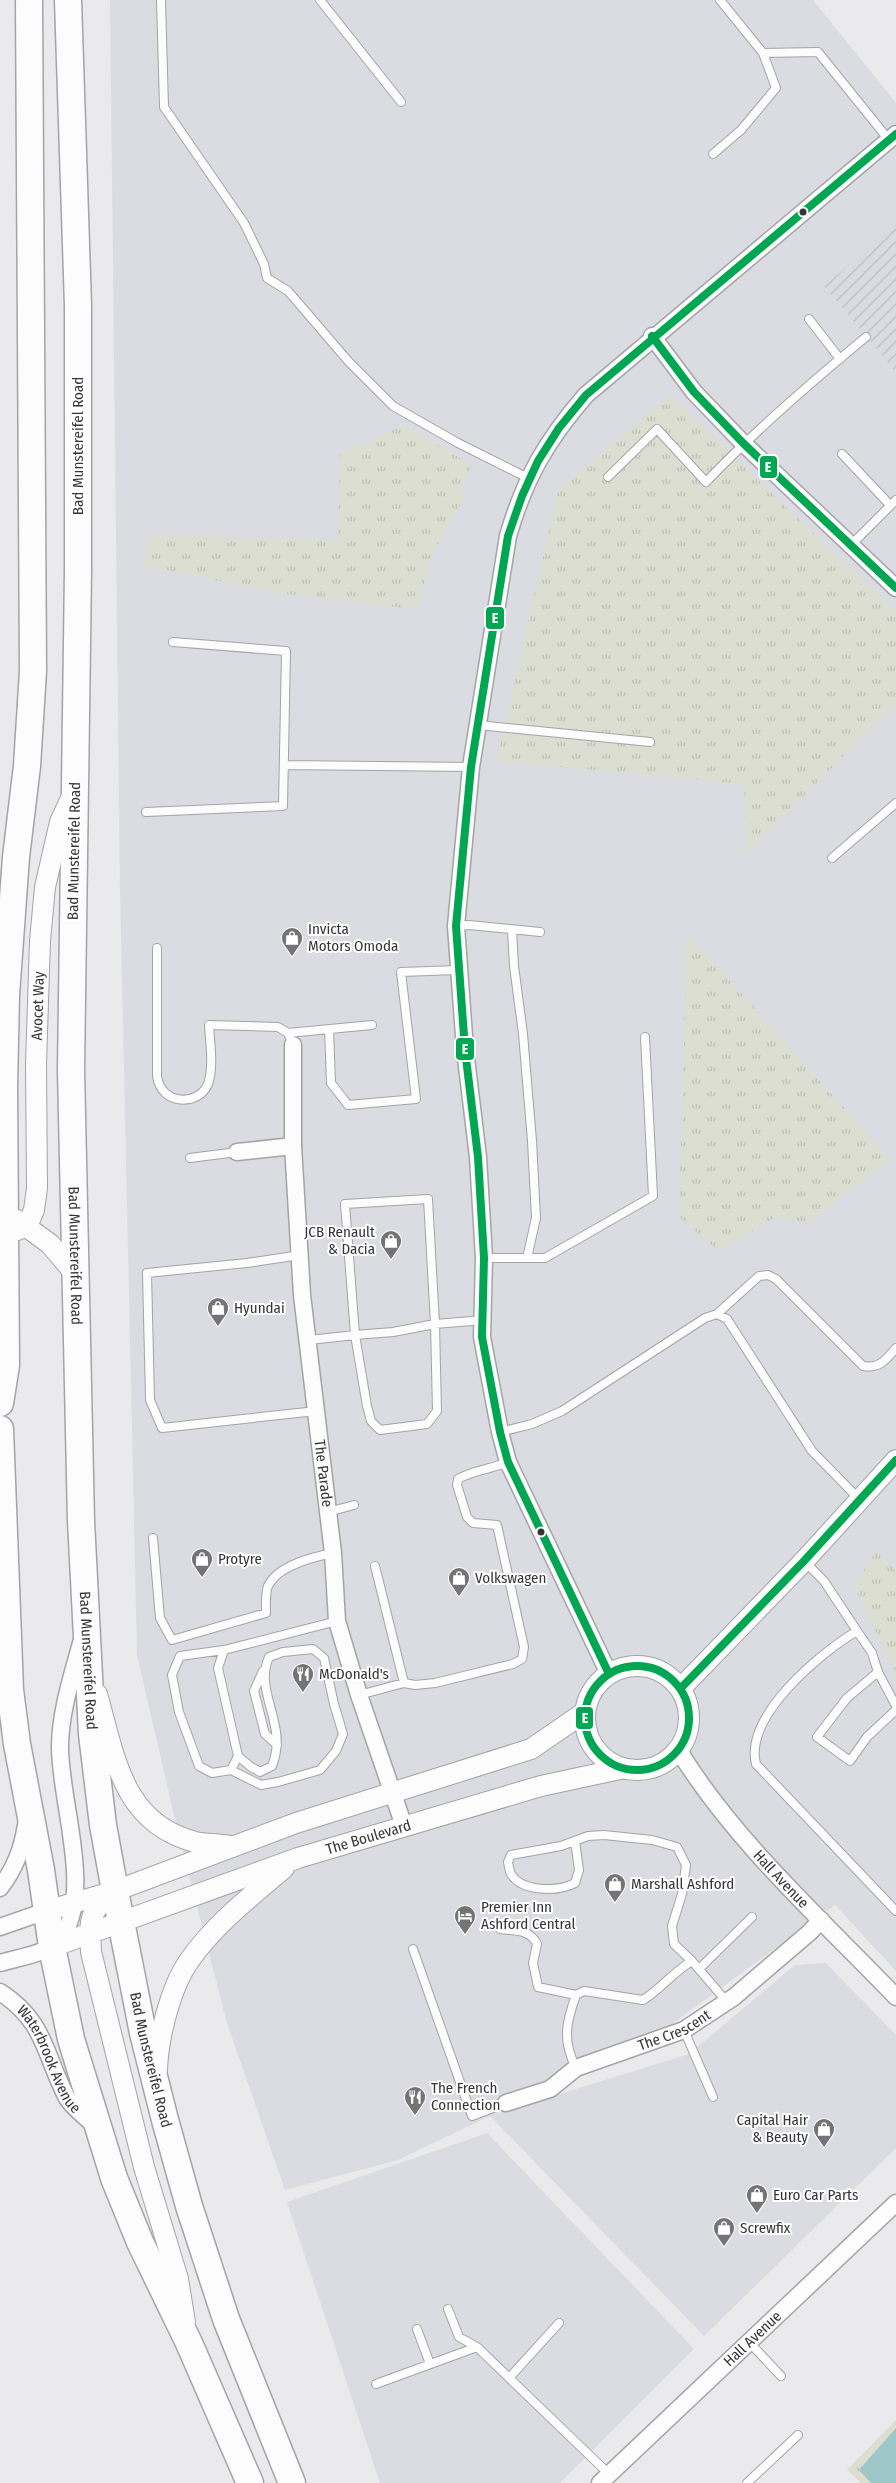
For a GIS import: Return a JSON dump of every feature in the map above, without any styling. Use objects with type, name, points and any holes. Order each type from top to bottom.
[{"type":"highway","points":[[0,1403],[6,1365],[8,1224],[2,1090],[6,995],[15,867],[27,766],[33,671],[29,0]]},
{"type":"highway","name":"Bad Munstereifel Road","points":[[68,0],[78,306],[71,1070],[86,1622],[95,1763],[121,1924],[157,2089],[189,2206],[226,2319],[292,2483]]},
{"type":"highway","points":[[0,1429],[10,1690],[17,1744],[29,1803],[52,1947],[71,2039],[114,2178],[140,2242],[189,2343],[250,2483]]},
{"type":"street","points":[[609,1674],[508,1462],[500,1432],[482,1337],[484,1320],[484,1258],[478,1157],[465,1050],[456,926],[471,767],[508,536],[517,503],[528,478],[558,426],[586,395],[652,336],[893,137]]},
{"type":"street","points":[[652,336],[694,392],[743,443],[896,588]]},
{"type":"street","name":"Avocet Way","points":[[8,1224],[34,1210],[37,1188],[36,1064],[40,940],[45,887],[60,822],[75,790]]},
{"type":"street","name":"The Parade","points":[[290,1039],[293,1146],[302,1295],[309,1340],[333,1553],[336,1620],[359,1695],[404,1826]]},
{"type":"street","points":[[237,1152],[293,1146]]},
{"type":"street","points":[[8,1224],[50,1244],[76,1275]]},
{"type":"street","points":[[681,1688],[804,1561],[896,1460]]},
{"type":"street","points":[[0,1962],[52,1947],[65,1931],[75,1902],[74,1859],[64,1794],[60,1746],[68,1692],[86,1622]]},
{"type":"street","points":[[88,1664],[121,1777],[143,1814],[164,1830],[196,1842],[234,1846]]},
{"type":"street","points":[[626,1667],[650,1667],[666,1674],[681,1688],[688,1705],[690,1723],[686,1738],[679,1751],[659,1767],[641,1771],[620,1769],[604,1760],[593,1747],[586,1730],[585,1712],[590,1695],[601,1680],[609,1674],[626,1667]]},
{"type":"street","points":[[0,1928],[46,1911],[115,1891],[296,1823],[531,1749],[585,1712]]},
{"type":"street","name":"Hall Avenue","points":[[679,1751],[699,1783],[771,1869],[896,1996]]},
{"type":"street","name":"The Boulevard","points":[[52,1947],[121,1924],[298,1858],[541,1786],[620,1769]]},
{"type":"street","points":[[0,1888],[13,1871],[23,1845],[29,1803]]},
{"type":"street","points":[[157,2089],[158,2049],[171,2002],[188,1962],[235,1911],[298,1858]]},
{"type":"street","points":[[115,1891],[99,1903],[91,1916],[90,1952],[103,2010],[144,2167],[178,2279],[189,2343]]},
{"type":"street","name":"The Crescent","points":[[506,2103],[550,2089],[576,2068],[684,2030],[727,2002],[810,1932],[821,1920]]},
{"type":"street","name":"Waterbrook Avenue","points":[[0,1992],[36,2025],[68,2100],[98,2129]]},
{"type":"street","name":"Hall Avenue","points":[[609,2480],[749,2342],[896,2203]]},
{"type":"lane","points":[[161,0],[164,107],[244,223],[264,264],[267,278],[288,291],[348,362],[392,406],[458,444],[528,478]]},
{"type":"lane","points":[[320,0],[401,102]]},
{"type":"lane","points":[[713,154],[741,130],[776,88],[763,53],[720,0]]},
{"type":"lane","points":[[763,53],[818,52],[893,137]]},
{"type":"lane","points":[[809,319],[840,358]]},
{"type":"lane","points":[[608,476],[657,429],[706,482],[743,443],[866,337]]},
{"type":"lane","points":[[842,454],[893,502],[852,545]]},
{"type":"lane","points":[[146,812],[283,806],[286,651],[173,642]]},
{"type":"lane","points":[[478,725],[650,742]]},
{"type":"lane","points":[[284,765],[471,767]]},
{"type":"lane","points":[[832,858],[896,803]]},
{"type":"lane","points":[[456,926],[469,925],[540,932]]},
{"type":"lane","points":[[512,930],[514,966],[523,1034],[536,1218],[527,1258]]},
{"type":"lane","points":[[157,948],[157,1076],[158,1087],[164,1095],[183,1100],[202,1093],[207,1086],[210,1069],[209,1025],[278,1027],[290,1039],[329,1029],[372,1025]]},
{"type":"lane","points":[[329,1029],[331,1084],[348,1105],[416,1099],[401,972],[458,970]]},
{"type":"lane","points":[[484,1258],[545,1258],[653,1196],[645,1037]]},
{"type":"lane","points":[[190,1158],[237,1152]]},
{"type":"lane","points":[[428,1199],[435,1324],[437,1411],[427,1424],[380,1430],[371,1421],[355,1335],[345,1204],[428,1199]]},
{"type":"lane","points":[[300,1255],[247,1263],[147,1273],[150,1400],[162,1428],[316,1411]]},
{"type":"lane","points":[[500,1432],[532,1424],[562,1411],[705,1318],[717,1314],[759,1276],[768,1275],[776,1279],[863,1366],[872,1367],[884,1362],[896,1348]]},
{"type":"lane","points":[[717,1314],[727,1318],[812,1451],[859,1499]]},
{"type":"lane","points":[[309,1340],[393,1332],[435,1324],[484,1320]]},
{"type":"lane","points":[[359,1695],[404,1683],[415,1686],[434,1683],[513,1664],[522,1659],[524,1647],[497,1525],[473,1523],[466,1517],[457,1485],[458,1480],[465,1475],[491,1470],[508,1462]]},
{"type":"lane","points":[[328,1512],[354,1505]]},
{"type":"lane","points":[[153,1538],[160,1618],[172,1640],[266,1613],[268,1587],[273,1579],[301,1560],[333,1553]]},
{"type":"lane","points":[[804,1561],[824,1581],[872,1653],[878,1672],[896,1706]]},
{"type":"lane","points":[[375,1566],[404,1683]]},
{"type":"lane","points":[[278,1746],[265,1734],[254,1691],[270,1657],[283,1652],[314,1649],[324,1658],[343,1734],[336,1751],[320,1770],[311,1774],[261,1785],[231,1770],[212,1773],[199,1766],[179,1712],[172,1675],[180,1656],[224,1650],[336,1620]]},
{"type":"lane","points":[[857,1631],[832,1646],[802,1672],[764,1720],[753,1751],[756,1764],[766,1777],[896,1911]]},
{"type":"lane","points":[[224,1650],[218,1668],[238,1756],[260,1772],[272,1766],[278,1746],[278,1737],[264,1683],[264,1669]]},
{"type":"lane","points":[[878,1672],[846,1698],[817,1737],[850,1761],[867,1736],[896,1710]]},
{"type":"lane","points":[[231,1770],[238,1756]]},
{"type":"lane","points":[[575,1841],[580,1870],[575,1883],[569,1887],[558,1890],[544,1889],[523,1884],[511,1875],[508,1862],[511,1855],[561,1846],[588,1836],[604,1835],[652,1840],[677,1846],[686,1865],[682,1894],[672,1926],[674,1944],[692,1961],[727,2002]]},
{"type":"lane","points":[[699,1969],[752,1917]]},
{"type":"lane","points":[[500,1929],[523,1931],[533,1936],[538,1944],[533,1963],[538,1987],[576,1995],[584,1991],[643,2000],[656,1992],[676,1970],[692,1961]]},
{"type":"lane","points":[[413,1949],[472,2116],[506,2103]]},
{"type":"lane","points":[[576,1995],[566,2037],[568,2051],[576,2068]]},
{"type":"lane","points":[[684,2030],[713,2096]]},
{"type":"lane","points":[[448,2308],[459,2337],[477,2347],[609,2480]]},
{"type":"lane","points":[[509,2378],[559,2323]]},
{"type":"lane","points":[[417,2329],[430,2364]]},
{"type":"lane","points":[[749,2342],[782,2376]]},
{"type":"lane","points":[[376,2384],[477,2347]]},
{"type":"lane","points":[[747,2483],[798,2435]]},
{"type":"shaded area","points":[[110,0],[813,0],[896,103],[896,1971],[835,1905],[650,2040],[495,2114],[689,2054],[795,1965],[826,1963],[896,2035],[896,2148],[704,2336],[490,2116],[398,2160],[285,2190],[227,2023],[180,1841],[137,1655],[120,892]]},
{"type":"shaded area","points":[[896,225],[896,372],[824,286]]},
{"type":"shaded area","points":[[487,2133],[694,2349],[560,2483],[380,2483],[287,2202]]},
{"type":"green space","points":[[669,395],[896,612],[896,703],[746,854],[744,784],[497,761],[558,490]]},
{"type":"green space","points":[[406,427],[472,465],[462,483],[464,500],[447,525],[435,551],[425,578],[419,607],[405,608],[277,593],[144,565],[149,535],[338,540],[340,451],[349,450],[389,432]]},
{"type":"green space","points":[[687,933],[890,1159],[808,1224],[775,1217],[719,1251],[679,1217]]},
{"type":"green space","points":[[876,1551],[896,1571],[896,1673],[854,1586]]},
{"type":"green space","points":[[896,2420],[896,2483],[861,2483],[847,2470]]},
{"type":"water","points":[[896,2428],[896,2483],[871,2483],[859,2470]]},
{"type":"transit line","name":"E","points":[[609,1674],[508,1462],[500,1432],[482,1337],[484,1258],[478,1157],[465,1050],[456,926],[471,767],[508,536],[522,496],[538,461],[559,428],[586,395],[896,134]]},
{"type":"transit line","name":"E","points":[[652,336],[694,392],[743,443],[896,588]]},
{"type":"transit line","name":"E","points":[[681,1688],[804,1561],[896,1460]]},
{"type":"transit line","name":"E","points":[[637,1666],[657,1670],[674,1681],[685,1698],[689,1718],[685,1738],[674,1755],[657,1766],[637,1770],[617,1766],[600,1755],[589,1738],[585,1718],[589,1698],[600,1681],[617,1670],[637,1666]]},
{"type":"place","name":"Invicta Motors Omoda","points":[[292,957]]},
{"type":"place","name":"JCB Renault & Dacia","points":[[391,1260]]},
{"type":"place","name":"Hyundai","points":[[218,1327]]},
{"type":"place","name":"Protyre","points":[[202,1578]]},
{"type":"place","name":"Volkswagen","points":[[459,1597]]},
{"type":"place","name":"McDonald's","points":[[303,1693]]},
{"type":"place","name":"Marshall Ashford","points":[[615,1903]]},
{"type":"place","name":"Premier Inn Ashford Central","points":[[465,1935]]},
{"type":"place","name":"The French Connection","points":[[415,2116]]},
{"type":"place","name":"Capital Hair & Beauty","points":[[824,2148]]},
{"type":"place","name":"Euro Car Parts","points":[[757,2214]]},
{"type":"place","name":"Screwfix","points":[[724,2247]]}]
